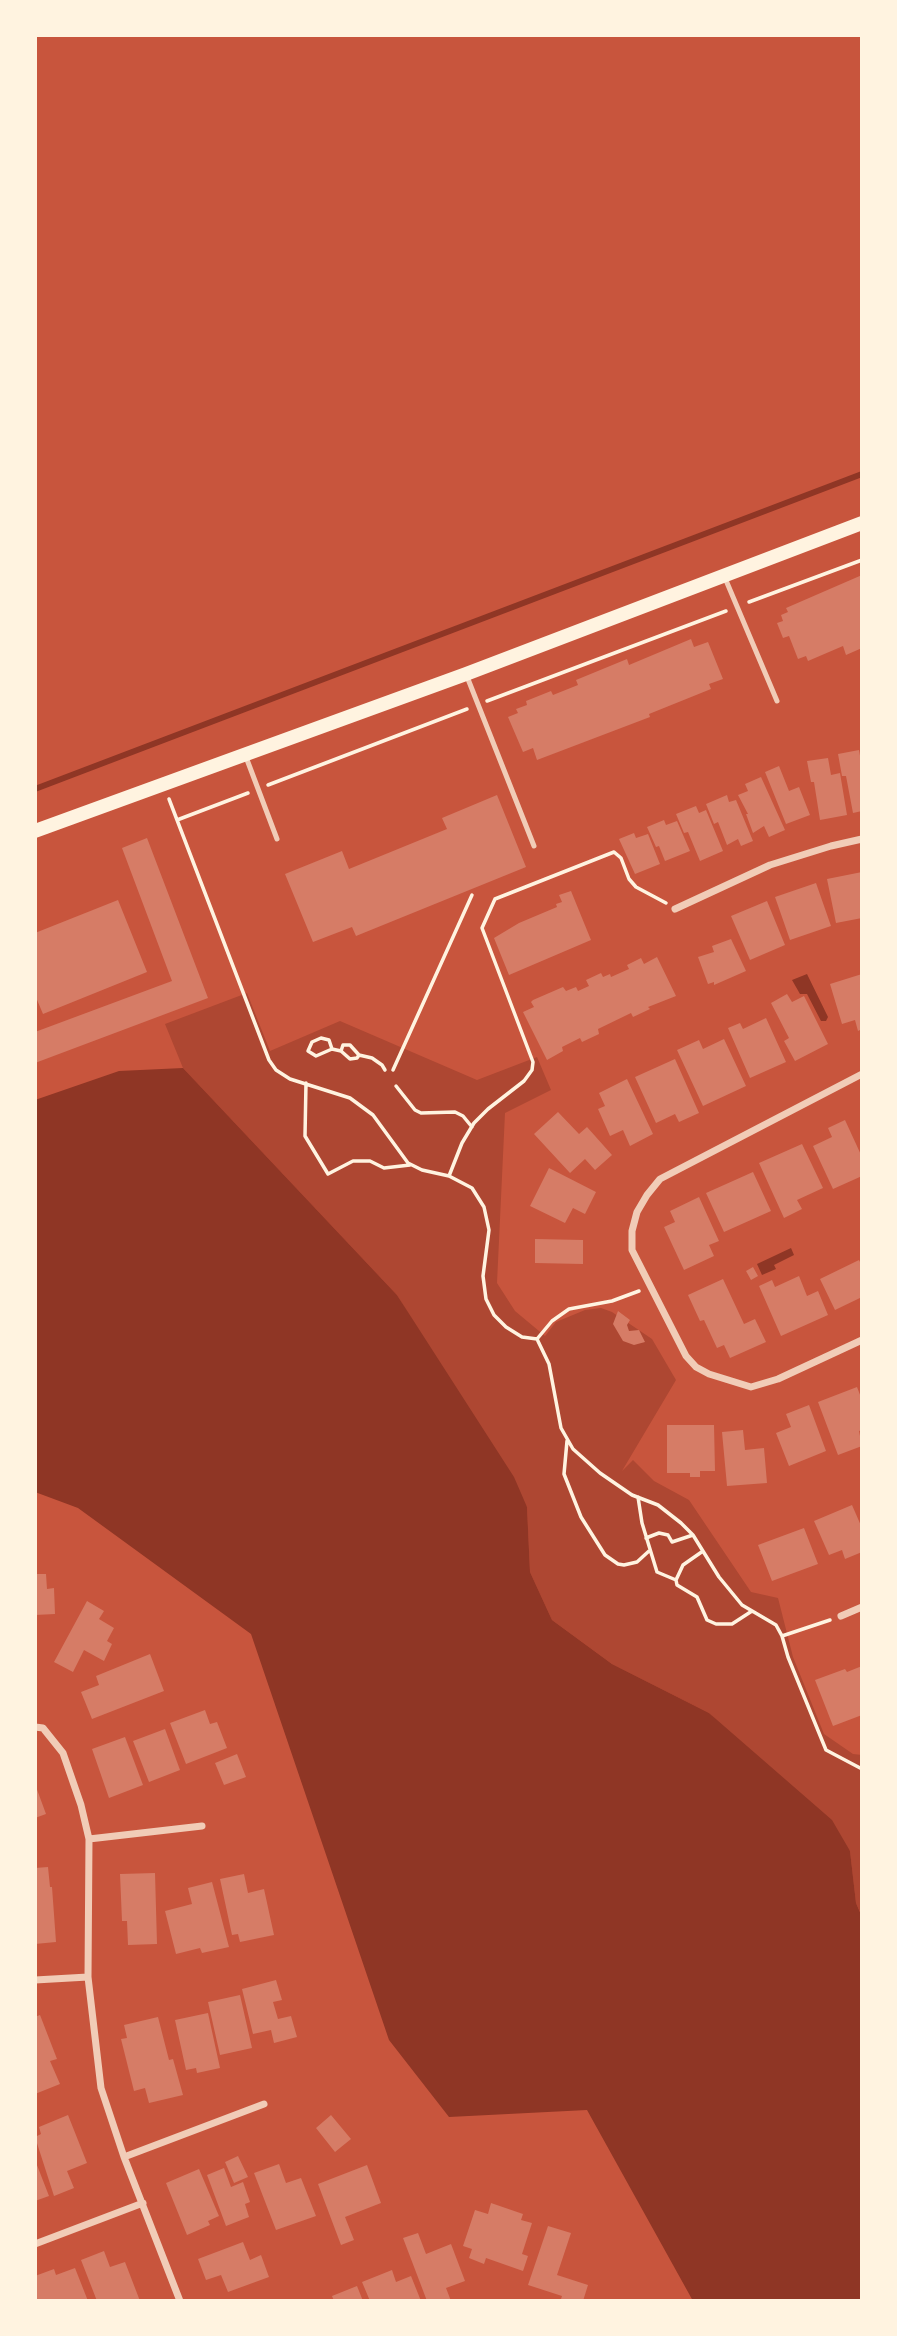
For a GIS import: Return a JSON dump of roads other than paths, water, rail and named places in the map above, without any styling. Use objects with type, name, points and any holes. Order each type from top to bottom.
[{"type":"main road","points":[[35,831],[466,674],[723,574],[862,525]]},
{"type":"street","points":[[675,909],[770,865],[862,839]]},
{"type":"street","points":[[862,1074],[660,1179],[637,1213],[632,1231],[632,1250],[686,1356],[696,1367],[709,1374],[751,1387],[778,1379],[862,1340]]},
{"type":"street","points":[[841,1616],[862,1607]]},
{"type":"street","points":[[39,1728],[63,1753],[89,1839],[88,1977],[101,2088],[124,2157],[180,2301]]},
{"type":"street","points":[[89,1839],[202,1826]]},
{"type":"street","points":[[35,1980],[88,1977]]},
{"type":"street","points":[[124,2157],[264,2104]]},
{"type":"street","points":[[35,2244],[143,2203]]},
{"type":"lane","points":[[723,574],[777,701]]},
{"type":"lane","points":[[466,674],[534,846]]},
{"type":"lane","points":[[245,754],[277,839]]},
{"type":"waterway","points":[[35,789],[862,474]]}]
